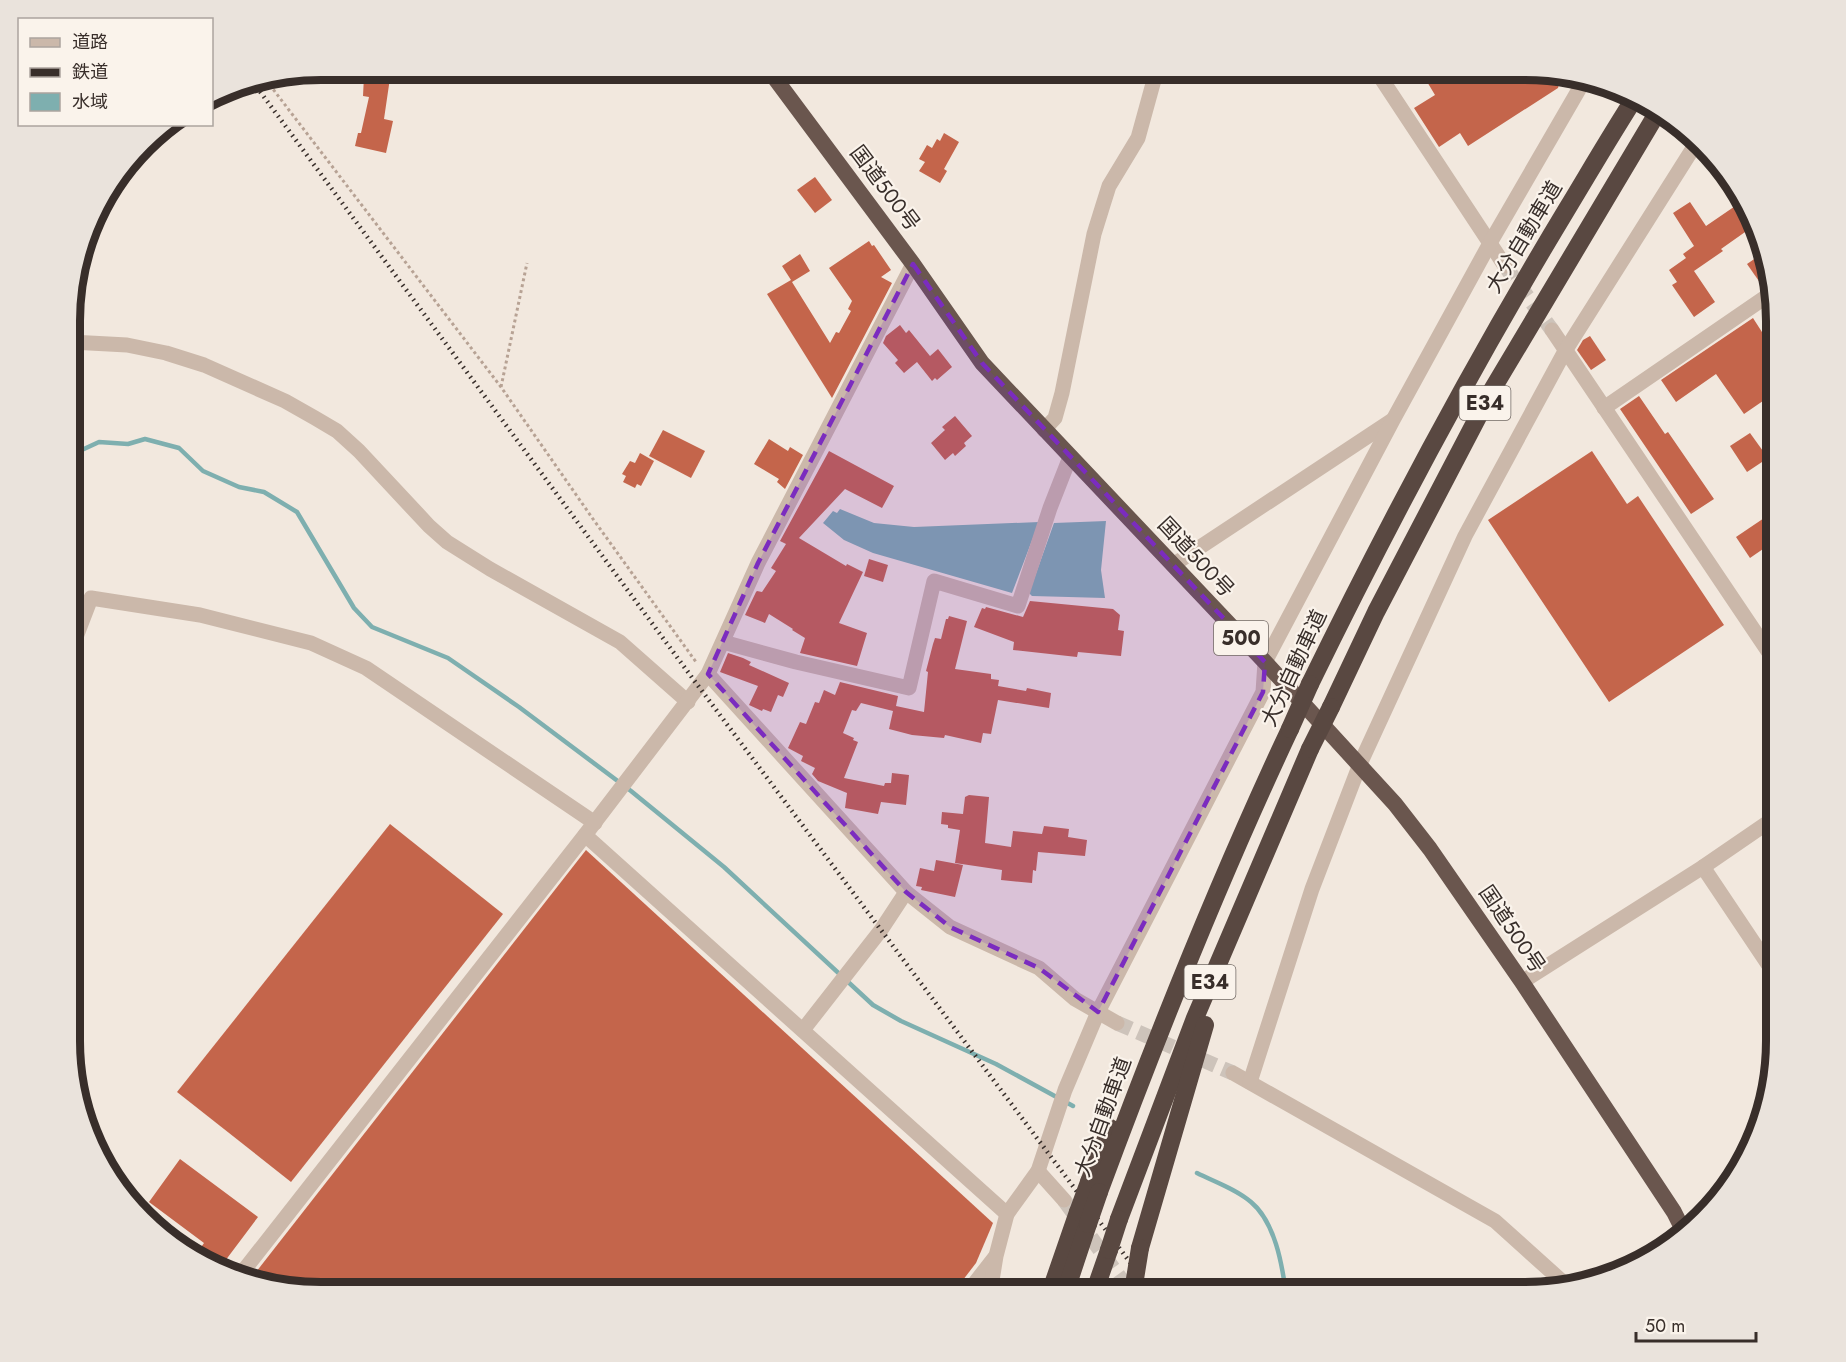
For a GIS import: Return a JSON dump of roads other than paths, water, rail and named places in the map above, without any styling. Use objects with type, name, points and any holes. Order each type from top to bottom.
[{"type":"highway","name":"国道500号","points":[[776,80],[913,264],[982,363],[1360,764],[1431,849],[1522,982],[1681,1226]]},
{"type":"highway","name":"大分自動車道","points":[[1067,1282],[1077,1212],[1094,1187],[1256,801],[1310,684],[1410,485],[1469,376],[1631,104]]},
{"type":"highway","name":"E34","points":[[1098,1282],[1119,1219],[1195,1018],[1310,749],[1397,571],[1492,390],[1655,117]]},
{"type":"highway","points":[[1135,1282],[1140,1248],[1198,1042],[1281,814]]},
{"type":"highway","points":[[1054,1282],[1077,1212]]},
{"type":"street","points":[[1044,430],[1055,418],[1062,393],[1094,234],[1103,205],[1109,186],[1138,138],[1154,80]]},
{"type":"street","points":[[1382,80],[1505,266]]},
{"type":"street","points":[[992,1282],[1007,1214],[1038,1171],[1065,1090],[1098,1012],[1263,692],[1265,662],[1490,243],[1581,86]]},
{"type":"street","points":[[1250,1082],[1312,889],[1360,764],[1465,536],[1565,351],[1693,147]]},
{"type":"street","points":[[244,1270],[590,829],[708,674],[758,563],[913,264]]},
{"type":"street","points":[[1604,408],[1765,297]]},
{"type":"street","points":[[1552,330],[1766,648]]},
{"type":"street","points":[[80,342],[127,345],[166,353],[204,365],[285,401],[337,431],[447,542],[490,569],[620,642],[688,702]]},
{"type":"street","points":[[1173,565],[1393,420]]},
{"type":"street","points":[[723,642],[796,662],[909,688],[934,581],[1018,606],[1050,508],[1070,458]]},
{"type":"street","points":[[80,627],[91,598],[200,615],[311,643],[366,668],[590,829],[802,1030],[1007,1214]]},
{"type":"street","points":[[708,674],[906,892],[950,927],[1038,968],[1075,999],[1117,1023]]},
{"type":"street","points":[[1522,982],[1766,825]]},
{"type":"street","points":[[1703,867],[1766,961]]},
{"type":"street","points":[[802,1030],[881,930],[906,892]]},
{"type":"street","points":[[1233,1073],[1495,1221],[1559,1280]]},
{"type":"street","points":[[1038,1171],[1077,1212]]},
{"type":"street","points":[[976,1282],[996,1256]]},
{"type":"water","points":[[840,509],[874,523],[914,527],[1039,522],[1012,593],[873,553],[844,540],[823,523],[833,511],[837,513]]},
{"type":"water","points":[[1106,521],[1101,570],[1105,598],[1032,596],[1029,593],[1054,523]]},
{"type":"waterway","points":[[80,451],[99,442],[128,444],[145,439],[179,448],[203,471],[239,487],[264,492],[297,512],[354,608],[372,627],[448,658],[519,707],[631,791],[724,867],[873,1005],[901,1021],[996,1064],[1073,1106]]},
{"type":"waterway","points":[[1197,1173],[1239,1193],[1259,1210],[1272,1232],[1284,1282]]},
{"type":"tunnel","points":[[1505,266],[1552,330]]},
{"type":"tunnel","points":[[1117,1023],[1233,1073]]},
{"type":"tunnel","points":[[1064,1200],[1123,1282]]},
{"type":"railway","points":[[258,88],[699,687],[1145,1282]]}]
